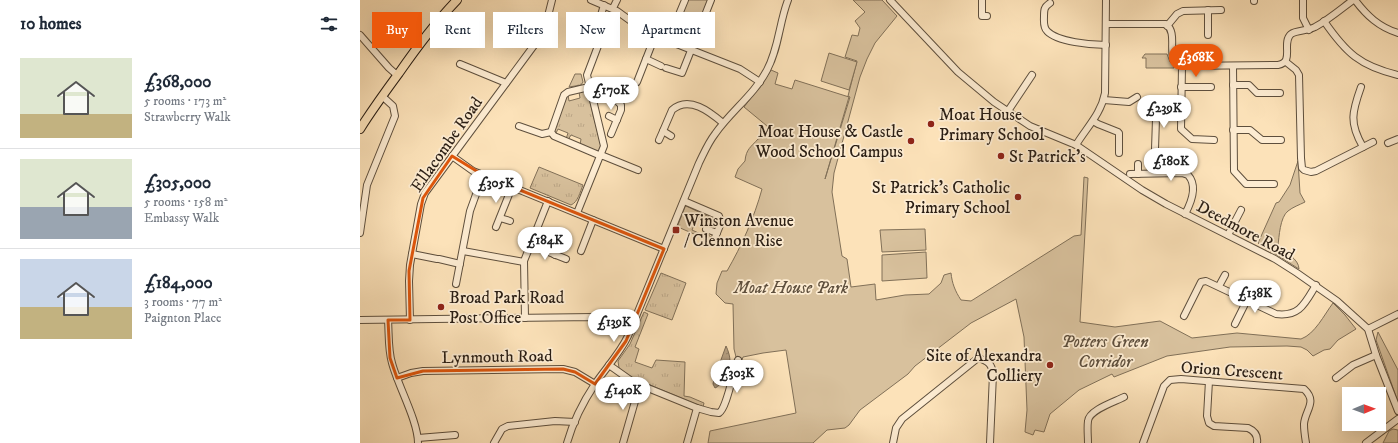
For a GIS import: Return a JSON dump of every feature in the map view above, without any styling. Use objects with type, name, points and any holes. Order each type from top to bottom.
[{"type":"main road","points":[[360,129],[382,96],[438,20],[457,0]]},
{"type":"street","name":"Ellacombe Road","points":[[410,320],[409,281],[412,265],[412,254],[423,198],[427,190],[541,36],[546,24],[552,0]]},
{"type":"street","points":[[591,0],[613,8],[628,19]]},
{"type":"street","points":[[613,8],[617,0]]},
{"type":"street","points":[[680,12],[685,0]]},
{"type":"street","points":[[706,12],[711,0]]},
{"type":"street","points":[[567,443],[575,422],[595,384],[623,345],[632,328],[709,143],[723,123],[760,82],[775,53],[788,0]]},
{"type":"street","name":"Deedmore Road","points":[[890,0],[958,72],[1008,112],[1030,126],[1076,145],[1142,190],[1185,214],[1275,259],[1316,285],[1337,301],[1368,329]]},
{"type":"street","points":[[982,0],[982,16],[987,16]]},
{"type":"street","points":[[1076,145],[1093,121],[1104,100],[1106,85],[1106,0]]},
{"type":"street","points":[[1303,0],[1304,18],[1309,30]]},
{"type":"street","points":[[1286,62],[1288,39],[1290,34],[1309,30],[1324,22],[1354,0],[1364,12],[1382,27],[1398,34]]},
{"type":"street","points":[[1050,3],[1044,10],[1044,27],[1047,32],[1071,41],[1106,45]]},
{"type":"street","points":[[577,213],[604,146],[587,75],[601,38],[601,15],[604,5]]},
{"type":"street","points":[[1208,10],[1208,35]]},
{"type":"street","points":[[1168,26],[1177,14],[1183,11],[1221,10]]},
{"type":"street","points":[[1324,22],[1341,45],[1356,58],[1373,67],[1398,75]]},
{"type":"street","points":[[1106,24],[1163,24],[1168,26],[1172,34],[1172,57],[1177,64],[1182,66],[1278,66],[1286,62]]},
{"type":"street","points":[[360,35],[388,68],[398,75]]},
{"type":"street","points":[[637,82],[650,48]]},
{"type":"street","points":[[646,59],[663,67],[682,73],[691,48],[740,69],[760,82]]},
{"type":"street","points":[[1286,62],[1296,70],[1299,75],[1302,168],[1307,171],[1316,171],[1372,142]]},
{"type":"street","name":"Ellacombe Road","points":[[460,64],[506,83]]},
{"type":"street","points":[[1182,66],[1181,129],[1192,139],[1214,140]]},
{"type":"street","points":[[1233,66],[1233,130],[1235,172],[1246,184],[1274,184]]},
{"type":"street","points":[[1008,112],[1032,75]]},
{"type":"street","points":[[1233,85],[1249,85],[1258,93],[1280,93]]},
{"type":"street","points":[[551,132],[564,95],[568,92],[589,87]]},
{"type":"street","points":[[1181,87],[1211,87]]},
{"type":"street","points":[[1361,87],[1355,103],[1353,122],[1354,131],[1363,147]]},
{"type":"street","points":[[360,233],[367,184],[395,115],[393,106],[382,96]]},
{"type":"street","points":[[592,97],[602,96],[620,103],[621,110],[611,134]]},
{"type":"street","points":[[1104,100],[1129,102],[1137,97]]},
{"type":"street","points":[[659,140],[672,110],[683,105],[693,105],[703,108],[723,123]]},
{"type":"street","points":[[609,116],[617,120]]},
{"type":"street","points":[[1155,149],[1156,119],[1161,117],[1181,117]]},
{"type":"street","points":[[1093,121],[1119,133],[1119,153]]},
{"type":"street","points":[[519,126],[542,134],[551,132]]},
{"type":"street","points":[[1233,130],[1250,130],[1262,140],[1282,140]]},
{"type":"street","points":[[663,131],[671,136]]},
{"type":"street","points":[[551,132],[554,136],[638,170]]},
{"type":"street","points":[[1388,143],[1398,139]]},
{"type":"street","points":[[452,156],[473,171],[664,249]]},
{"type":"street","points":[[1138,164],[1138,174]]},
{"type":"street","points":[[1130,174],[1182,173],[1188,175],[1192,182],[1193,196],[1185,214]]},
{"type":"street","points":[[456,284],[472,204],[483,175]]},
{"type":"street","points":[[496,227],[512,187]]},
{"type":"street","points":[[525,318],[524,262],[548,201]]},
{"type":"street","points":[[684,201],[719,216],[721,223],[714,240]]},
{"type":"street","points":[[1228,235],[1241,210]]},
{"type":"street","points":[[500,218],[510,222]]},
{"type":"street","points":[[581,251],[593,220]]},
{"type":"street","points":[[706,229],[717,234]]},
{"type":"street","points":[[555,255],[561,239]]},
{"type":"street","points":[[530,245],[566,259]]},
{"type":"street","points":[[462,251],[524,262]]},
{"type":"street","points":[[412,254],[460,264]]},
{"type":"street","points":[[1219,286],[1225,274]]},
{"type":"street","points":[[1184,316],[1201,282],[1206,281],[1219,286],[1276,314],[1288,315],[1304,305],[1316,285]]},
{"type":"street","points":[[1235,324],[1247,300]]},
{"type":"street","points":[[1398,314],[1368,329],[1376,355],[1398,411]]},
{"type":"street","points":[[360,320],[603,318],[632,328]]},
{"type":"street","points":[[388,320],[390,358],[418,440],[444,435],[455,435]]},
{"type":"street","points":[[1336,378],[1353,364],[1376,355]]},
{"type":"street","points":[[894,443],[898,423],[978,358],[990,363],[993,374],[990,443]]},
{"type":"street","points":[[609,365],[627,379],[697,408],[715,413],[722,411],[724,407],[738,360]]},
{"type":"street","name":"Lynmouth Road","points":[[397,378],[423,371],[563,369],[575,372],[595,384]]},
{"type":"street","name":"Orion Crescent","points":[[1143,443],[1161,393],[1167,382],[1175,379],[1304,390],[1309,395],[1311,402],[1304,424],[1306,443]]},
{"type":"street","points":[[1209,381],[1207,416],[1209,423],[1214,426],[1248,428],[1257,436],[1257,443]]},
{"type":"street","points":[[623,443],[640,384]]},
{"type":"street","points":[[1088,443],[1089,416],[1097,410],[1124,397]]},
{"type":"street","points":[[687,443],[697,408]]},
{"type":"street","points":[[1366,443],[1398,419]]},
{"type":"street","points":[[494,443],[502,429],[508,426],[555,421],[575,422]]},
{"type":"street","points":[[444,435],[444,443]]},
{"type":"highlighted area","points":[[452,156],[483,175],[664,249],[626,341],[595,384],[575,372],[563,369],[423,371],[397,378],[390,358],[388,320],[410,320],[409,271],[423,198]]},
{"type":"green space","points":[[687,0],[708,0],[703,12],[682,12]]},
{"type":"green space","name":"Moat House Park","points":[[853,0],[882,0],[897,16],[875,43],[867,59],[860,77],[834,173],[832,192],[842,256],[847,259],[851,287],[875,284],[876,300],[905,295],[929,294],[941,283],[944,275],[951,273],[954,287],[961,300],[971,301],[1074,236],[1081,235],[1084,177],[1088,178],[1080,322],[1115,327],[1160,321],[1192,338],[1237,333],[1301,339],[1306,337],[1315,329],[1333,303],[1356,329],[1338,340],[1330,349],[1324,350],[1313,356],[1301,347],[1230,347],[1167,356],[1114,377],[1112,374],[1079,390],[1050,414],[1044,432],[1035,430],[1033,435],[1025,432],[1027,410],[1024,337],[1016,299],[971,323],[915,366],[908,374],[860,410],[849,425],[845,428],[827,430],[813,443],[708,443],[710,431],[796,413],[786,350],[743,357],[742,360],[736,357],[734,349],[733,304],[725,303],[716,294],[717,283],[722,271],[727,271],[743,241],[762,189],[735,177],[738,169],[745,161],[749,148],[758,139],[762,138],[768,129],[767,126],[744,107],[771,70],[778,73],[775,84],[792,89],[795,80],[849,97],[825,179],[850,97],[848,96],[857,61],[845,57],[852,35],[858,36],[860,28],[855,21],[865,12]]},
{"type":"green space","points":[[829,53],[857,62],[849,90],[821,81]]},
{"type":"green space","points":[[1145,54],[1167,54],[1174,68],[1146,68],[1146,58],[1142,58]]},
{"type":"green space","points":[[575,74],[581,74],[583,82],[581,85],[569,87]]},
{"type":"green space","points":[[586,91],[601,146],[601,149],[598,152],[580,145],[581,139],[571,135],[568,140],[566,139],[568,133],[558,129],[555,135],[553,133],[566,96],[568,95],[569,101],[580,98],[579,92]]},
{"type":"green space","points":[[1298,161],[1300,193],[1305,202],[1292,208],[1285,214],[1280,227],[1278,246],[1297,262],[1299,269],[1258,243],[1276,203],[1279,202],[1290,185]]},
{"type":"green space","points":[[539,167],[583,185],[573,204],[571,205],[530,188]]},
{"type":"green space","points":[[686,206],[718,221],[715,226],[709,227],[710,223],[697,218],[692,230],[705,236],[706,233],[711,237],[710,241],[678,227]]},
{"type":"green space","points":[[925,229],[926,250],[882,252],[880,230]]},
{"type":"green space","points":[[926,252],[927,278],[882,281],[882,255]]},
{"type":"green space","points":[[661,273],[686,283],[672,320],[645,310]]},
{"type":"green space","points":[[644,312],[648,314],[635,347],[639,349],[635,362],[652,368],[656,360],[685,362],[684,396],[704,403],[703,407],[628,376],[619,368],[618,361],[630,344]]},
{"type":"green space","points":[[1378,332],[1398,370],[1398,402],[1376,340]]},
{"type":"green space","points":[[1393,429],[1398,430],[1398,443],[1383,443],[1389,431]]},
{"type":"water","points":[[726,346],[730,357],[727,373],[723,381],[718,387],[715,388],[713,384],[714,379]]},
{"type":"place","name":"Moat House Primary School","points":[[931,124]]},
{"type":"place","name":"Moat House & Castle Wood School Campus","points":[[911,141]]},
{"type":"place","name":"St Patrick's","points":[[1001,156]]},
{"type":"place","name":"St Patrick's Catholic Primary School","points":[[1018,197]]},
{"type":"place","name":"Winston Avenue / Clennon Rise","points":[[676,230]]},
{"type":"place","name":"Broad Park Road Post Office","points":[[441,307]]},
{"type":"place","name":"Site of Alexandra Colliery","points":[[1050,365]]},
{"type":"park label","name":"Potters Green Corridor","points":[[1105,351]]}]
